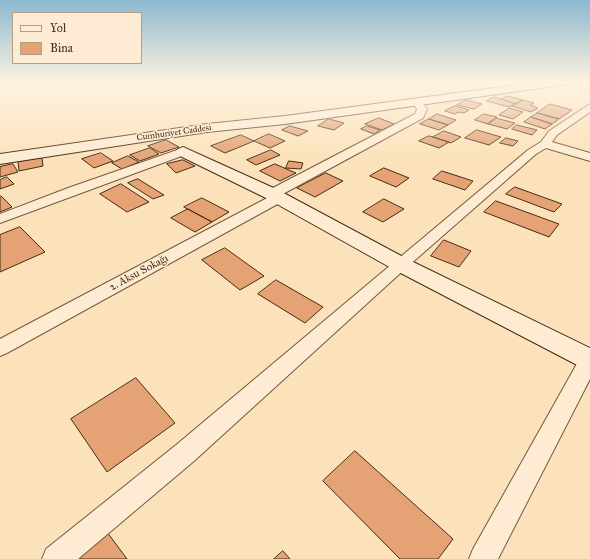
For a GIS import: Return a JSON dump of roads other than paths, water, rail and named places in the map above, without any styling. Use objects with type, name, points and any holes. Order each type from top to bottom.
[{"type":"main road","name":"Cumhuriyet Caddesi","points":[[0,160],[206,128],[368,108]]},
{"type":"main road","points":[[206,128],[203,137],[183,152],[275,196],[400,264],[590,359]]},
{"type":"street","name":"2. Aksu Sokağı","points":[[0,348],[419,116],[422,112],[421,108]]},
{"type":"street","points":[[56,559],[185,453],[400,264],[532,152],[545,144],[553,133],[588,108]]},
{"type":"street","points":[[545,144],[590,157]]},
{"type":"street","points":[[0,219],[183,152]]},
{"type":"street","points":[[483,559],[590,359]]}]
